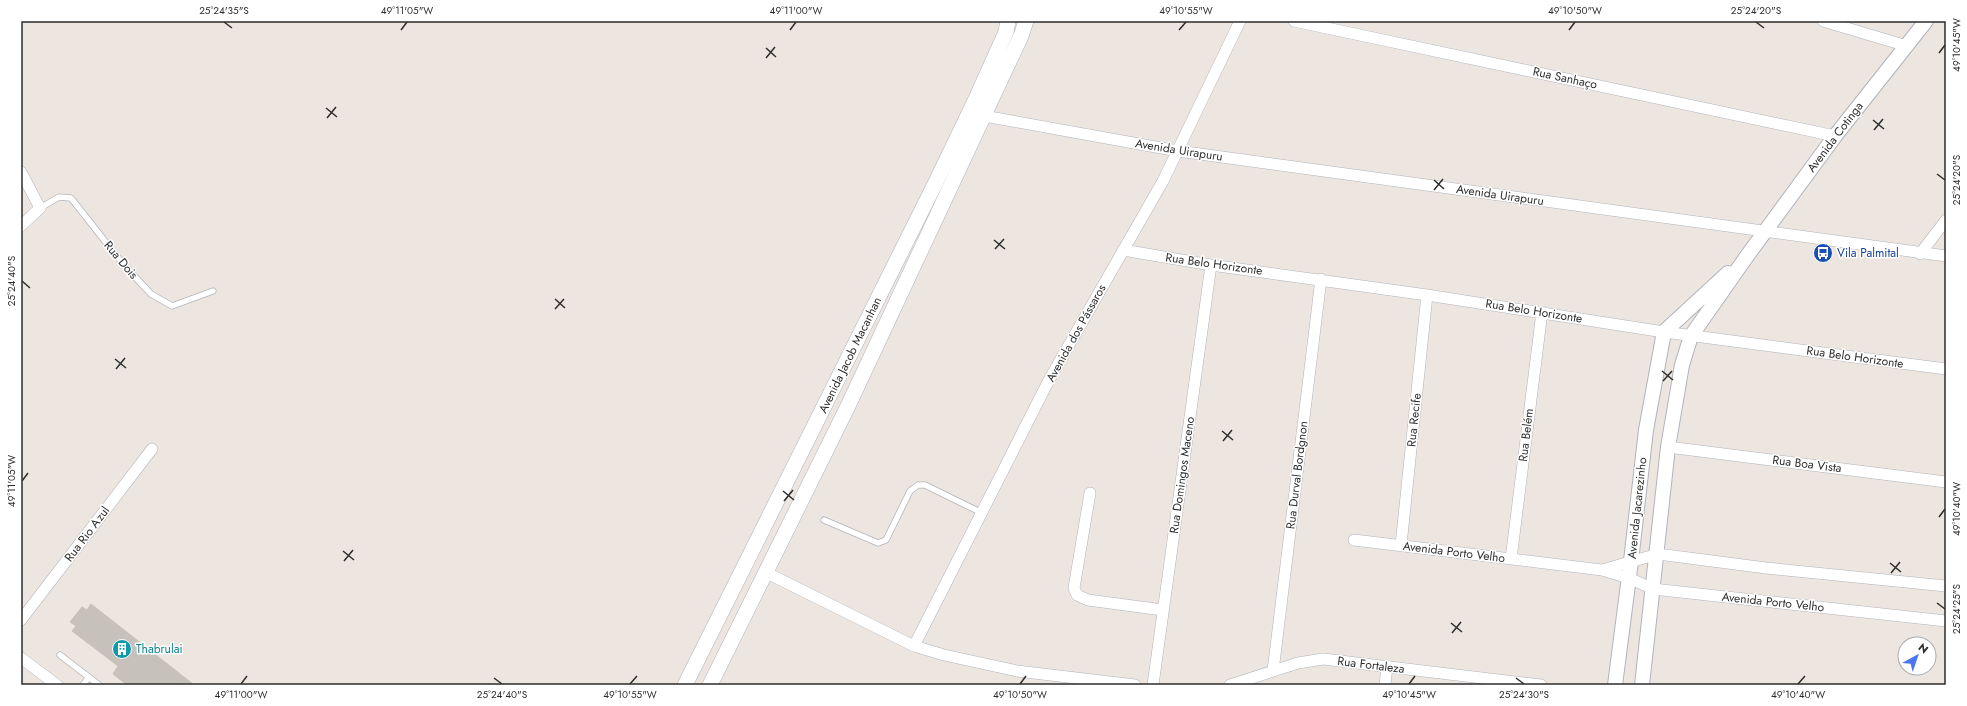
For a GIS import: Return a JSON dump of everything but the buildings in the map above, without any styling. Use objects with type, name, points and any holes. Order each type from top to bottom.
[{"type":"main road","name":"Avenida Jacob Macanhan","points":[[685,685],[934,186],[1006,32],[1008,21]]},
{"type":"main road","name":"Avenida Jacob Macanhan","points":[[710,685],[851,400],[1021,36],[1026,21]]},
{"type":"street","name":"Avenida dos Pássaros","points":[[914,646],[1049,380],[1178,151],[1240,21]]},
{"type":"street","name":"Rua Sanhaço","points":[[1294,21],[1835,136]]},
{"type":"street","points":[[1823,21],[1907,46]]},
{"type":"street","name":"Avenida Cotinga","points":[[1691,336],[1747,256],[1835,136],[1926,21]]},
{"type":"street","name":"Avenida Uirapuru","points":[[984,116],[1178,151],[1766,231],[1920,254],[1946,256]]},
{"type":"street","points":[[21,172],[40,208],[21,226]]},
{"type":"street","points":[[1920,254],[1946,220]]},
{"type":"street","name":"Rua Belo Horizonte","points":[[1123,250],[1211,265],[1321,279],[1691,336],[1946,369]]},
{"type":"street","name":"Avenida Cotinga","points":[[1664,332],[1747,256]]},
{"type":"street","name":"Rua Domingos Maceno","points":[[1153,685],[1211,265]]},
{"type":"street","name":"Rua Durval Bordgnon","points":[[1274,671],[1321,279]]},
{"type":"street","name":"Rua Recife","points":[[1401,545],[1427,295]]},
{"type":"street","name":"Rua Belém","points":[[1511,559],[1542,312]]},
{"type":"street","name":"Avenida Jacarezinho","points":[[1614,685],[1629,578],[1646,430],[1664,332]]},
{"type":"street","name":"Avenida Jacarezinho","points":[[1642,685],[1658,554],[1668,447],[1682,365],[1691,336]]},
{"type":"street","name":"Rua Boa Vista","points":[[1668,447],[1946,482]]},
{"type":"street","name":"Rua Rio Azul","points":[[21,620],[152,449]]},
{"type":"street","points":[[1090,493],[1074,588],[1077,595],[1088,600],[1163,610]]},
{"type":"street","name":"Avenida Porto Velho","points":[[1354,540],[1602,570],[1629,578],[1653,589],[1946,621]]},
{"type":"street","name":"Avenida Porto Velho","points":[[1602,570],[1658,554],[1766,568],[1946,586]]},
{"type":"street","points":[[765,572],[914,646],[944,656],[1017,671],[1135,685]]},
{"type":"street","points":[[21,658],[57,685]]},
{"type":"street","name":"Rua Fortaleza","points":[[1230,685],[1298,663],[1323,659],[1541,685]]},
{"type":"street","points":[[1385,685],[1387,666]]},
{"type":"lane","name":"Rua Dois","points":[[40,208],[59,197],[71,198],[123,264],[151,294],[172,306],[213,291]]},
{"type":"lane","points":[[824,520],[878,543],[886,540],[910,491],[918,485],[926,485],[982,513]]},
{"type":"lane","points":[[60,655],[99,685]]},
{"type":"lane","points":[[83,685],[89,677]]},
{"type":"place","name":"Vila Palmital","points":[[1823,253]]},
{"type":"place","name":"Thabrulai","points":[[122,649]]}]
